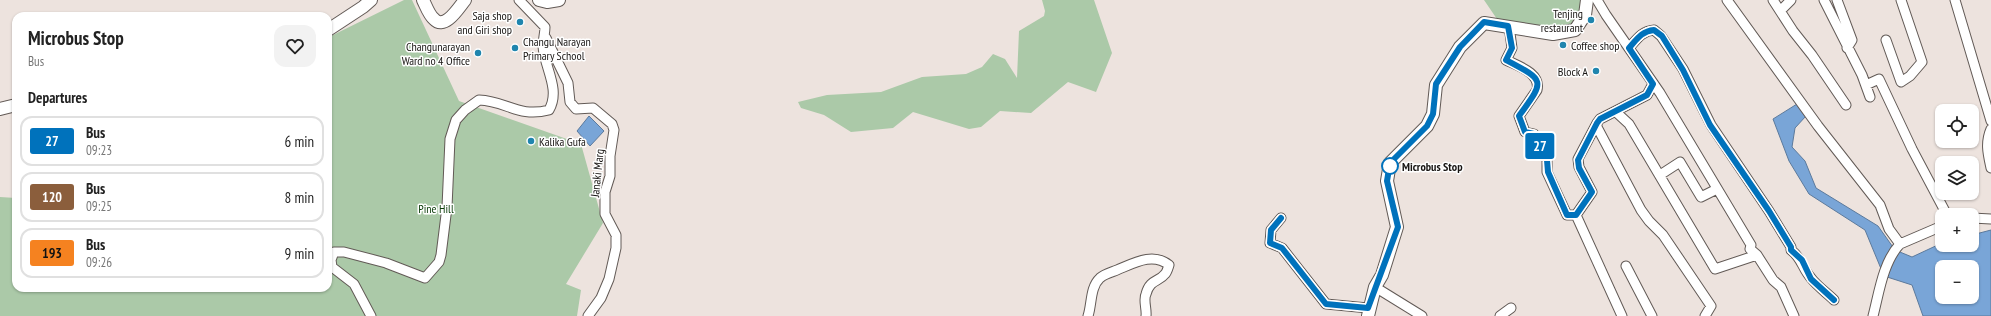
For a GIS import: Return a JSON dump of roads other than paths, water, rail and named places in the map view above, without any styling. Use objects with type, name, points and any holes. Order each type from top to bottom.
[{"type":"street","points":[[332,27],[371,0]]},
{"type":"street","points":[[423,0],[432,18],[440,22],[449,19],[465,0]]},
{"type":"street","points":[[332,257],[334,252],[344,252],[386,263],[425,278],[438,262],[441,255],[447,207],[450,140],[456,120],[465,110],[480,100],[496,102],[520,112],[537,113],[549,110],[553,103],[552,80],[543,46],[545,27],[519,0]]},
{"type":"street","points":[[539,0],[547,2],[559,0]]},
{"type":"street","points":[[1281,218],[1271,230],[1270,243],[1282,248],[1326,304],[1368,312],[1375,287],[1382,275],[1398,227],[1387,181],[1390,163],[1427,126],[1433,114],[1436,84],[1460,47],[1484,22],[1553,34],[1575,30],[1585,15],[1587,0]]},
{"type":"street","points":[[1597,0],[1653,84],[1751,245],[1750,250],[1757,255],[1773,280],[1781,287],[1794,316]]},
{"type":"street","points":[[1727,0],[1818,126],[1880,205],[1889,229],[1900,244]]},
{"type":"street","points":[[1773,0],[1846,105]]},
{"type":"street","points":[[1780,11],[1791,0]]},
{"type":"street","points":[[1824,0],[1866,85],[1870,97]]},
{"type":"street","points":[[1837,0],[1852,40],[1847,48]]},
{"type":"street","points":[[1886,40],[1901,82],[1910,76],[1922,62],[1901,0]]},
{"type":"street","points":[[1955,0],[1991,121]]},
{"type":"street","points":[[1508,26],[1512,48],[1506,60],[1532,74],[1538,86],[1537,90],[1519,116],[1525,132],[1534,134],[1547,160],[1548,172],[1567,215],[1576,215]]},
{"type":"street","points":[[1629,48],[1641,34],[1648,30],[1654,30],[1662,36],[1683,70],[1710,125],[1769,211],[1791,247],[1791,250],[1802,260],[1811,279],[1834,300]]},
{"type":"street","name":"Janaki Marg","points":[[544,34],[568,83],[570,102],[576,109],[593,108],[612,124],[614,130],[610,156],[610,176],[606,192],[605,214],[616,235],[616,248],[609,279],[601,298],[588,316]]},
{"type":"street","points":[[1866,85],[1879,80],[1942,208]]},
{"type":"street","points":[[1576,215],[1592,192],[1579,168],[1578,160],[1597,123],[1600,119],[1647,95],[1653,84]]},
{"type":"street","points":[[0,109],[12,106]]},
{"type":"street","points":[[1616,112],[1629,124],[1715,269],[1757,255]]},
{"type":"street","points":[[1597,123],[1597,127],[1641,210],[1649,222],[1663,235],[1711,306],[1705,316]]},
{"type":"street","points":[[1991,129],[1987,140],[1987,151],[1991,168]]},
{"type":"street","points":[[1660,175],[1680,162],[1701,197],[1717,189]]},
{"type":"street","points":[[1576,215],[1622,316]]},
{"type":"street","points":[[1979,218],[1991,219]]},
{"type":"street","points":[[1873,316],[1884,276],[1895,250],[1900,244],[1935,229]]},
{"type":"street","points":[[1088,316],[1092,300],[1092,291],[1100,278],[1142,259],[1157,259],[1169,265],[1165,275],[1155,280],[1148,288],[1145,296],[1147,308],[1146,316]]},
{"type":"street","points":[[1626,266],[1652,316]]},
{"type":"street","points":[[332,267],[354,284],[372,316]]},
{"type":"street","points":[[1375,287],[1422,316]]},
{"type":"street","points":[[1500,316],[1511,308]]},
{"type":"water","points":[[1797,104],[1806,116],[1795,128],[1792,147],[1805,161],[1816,188],[1878,226],[1895,250],[1912,257],[1935,246],[1935,252],[1979,252],[1979,233],[1991,230],[1991,316],[1923,316],[1912,285],[1884,276],[1865,230],[1809,194],[1789,161],[1773,119]]},
{"type":"water","points":[[589,116],[604,131],[590,146],[577,131]]},
{"type":"place","name":"Tenjing restaurant","points":[[1591,20]]},
{"type":"place","name":"Saja shop and Giri shop","points":[[520,22]]},
{"type":"place","name":"Coffee shop","points":[[1563,45]]},
{"type":"place","name":"Changu Narayan Primary School","points":[[515,48]]},
{"type":"place","name":"Changunarayan Ward no 4 Office","points":[[478,53]]},
{"type":"place","name":"Block A","points":[[1596,71]]},
{"type":"place","name":"Kalika Gufa","points":[[531,141]]},
{"type":"place","name":"Microbus Stop","points":[[1390,166]]},
{"type":"park label","name":"Pine Hill","points":[[436,208]]}]
